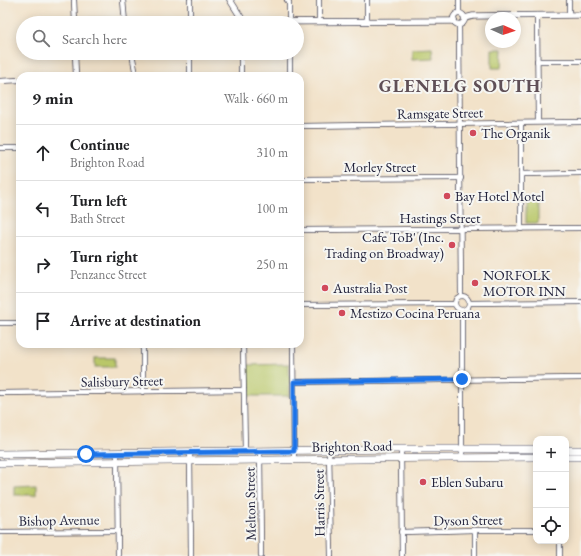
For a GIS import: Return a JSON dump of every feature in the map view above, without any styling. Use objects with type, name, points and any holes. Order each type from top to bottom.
[{"type":"main road","name":"Brighton Road","points":[[0,454],[117,454],[401,449],[533,449]]},
{"type":"main road","points":[[569,450],[581,450]]},
{"type":"main road","name":"Brighton Road","points":[[0,463],[533,457]]},
{"type":"main road","points":[[569,457],[581,457]]},
{"type":"street","points":[[74,0],[75,16]]},
{"type":"street","points":[[123,0],[124,16]]},
{"type":"street","points":[[190,0],[190,16]]},
{"type":"street","points":[[230,0],[241,16]]},
{"type":"street","points":[[287,0],[289,2],[289,16]]},
{"type":"street","points":[[319,0],[319,22]]},
{"type":"street","points":[[367,0],[367,21]]},
{"type":"street","points":[[459,0],[459,13]]},
{"type":"street","points":[[569,0],[569,15]]},
{"type":"street","points":[[454,21],[454,15],[459,13]]},
{"type":"street","points":[[459,13],[464,15],[465,18]]},
{"type":"street","points":[[537,15],[538,122]]},
{"type":"street","points":[[459,24],[463,23],[465,18],[473,16],[581,15]]},
{"type":"street","points":[[304,22],[454,21],[459,24]]},
{"type":"street","points":[[459,24],[461,296]]},
{"type":"street","points":[[75,60],[76,72]]},
{"type":"street","points":[[133,60],[135,72]]},
{"type":"street","points":[[190,60],[190,72]]},
{"type":"street","points":[[241,60],[241,72]]},
{"type":"street","points":[[290,60],[290,72]]},
{"type":"street","points":[[537,62],[581,61]]},
{"type":"street","points":[[0,81],[16,80]]},
{"type":"street","name":"Ramsgate Street","points":[[304,126],[581,122]]},
{"type":"street","points":[[521,123],[521,229]]},
{"type":"street","points":[[0,148],[16,148]]},
{"type":"street","points":[[521,174],[581,174]]},
{"type":"street","name":"Morley Street","points":[[304,179],[461,178]]},
{"type":"street","name":"Hastings Street","points":[[304,230],[581,228]]},
{"type":"street","points":[[455,304],[457,308],[462,310],[468,308],[469,303],[466,297],[461,296]]},
{"type":"street","points":[[455,304],[457,298],[461,296]]},
{"type":"street","points":[[469,303],[581,302]]},
{"type":"street","points":[[304,305],[455,304]]},
{"type":"street","points":[[462,310],[462,458]]},
{"type":"street","points":[[0,323],[16,323]]},
{"type":"street","points":[[143,348],[143,392]]},
{"type":"street","points":[[244,348],[245,451]]},
{"type":"street","points":[[293,348],[294,460]]},
{"type":"street","points":[[294,382],[581,378]]},
{"type":"street","name":"Salisbury Street","points":[[0,393],[244,390]]},
{"type":"street","points":[[401,449],[402,556]]},
{"type":"street","name":"Harris Street","points":[[329,450],[331,556]]},
{"type":"street","name":"Melton Street","points":[[260,451],[261,556]]},
{"type":"street","points":[[190,452],[191,556]]},
{"type":"street","points":[[117,454],[118,556]]},
{"type":"street","points":[[475,530],[475,556]]},
{"type":"street","name":"Dyson Street","points":[[401,532],[533,530]]},
{"type":"street","name":"Bishop Avenue","points":[[0,532],[118,531]]},
{"type":"street","points":[[560,544],[560,556]]},
{"type":"green space","points":[[432,48],[433,58],[412,59],[412,49]]},
{"type":"green space","points":[[492,49],[503,49],[502,68],[492,68]]},
{"type":"green space","points":[[526,201],[538,201],[538,223],[526,223]]},
{"type":"green space","points":[[95,358],[115,358],[115,367],[95,367]]},
{"type":"green space","points":[[289,364],[290,396],[248,396],[247,365]]},
{"type":"green space","points":[[36,485],[36,495],[14,495],[14,486]]},
{"type":"place","name":"The Organik","points":[[473,133]]},
{"type":"place","name":"Bay Hotel Motel","points":[[447,196]]},
{"type":"place","name":"Cafe ToB' (Inc. Trading on Broadway)","points":[[452,245]]},
{"type":"place","name":"NORFOLK MOTOR INN","points":[[475,283]]},
{"type":"place","name":"Australia Post","points":[[325,288]]},
{"type":"place","name":"Mestizo Cocina Peruana","points":[[342,313]]},
{"type":"place","name":"Eblen Subaru","points":[[423,482]]},
{"type":"district","name":"GLENELG SOUTH","points":[[460,85]]},
{"type":"route","points":[[86,454],[294,451],[294,382],[462,379]]}]
